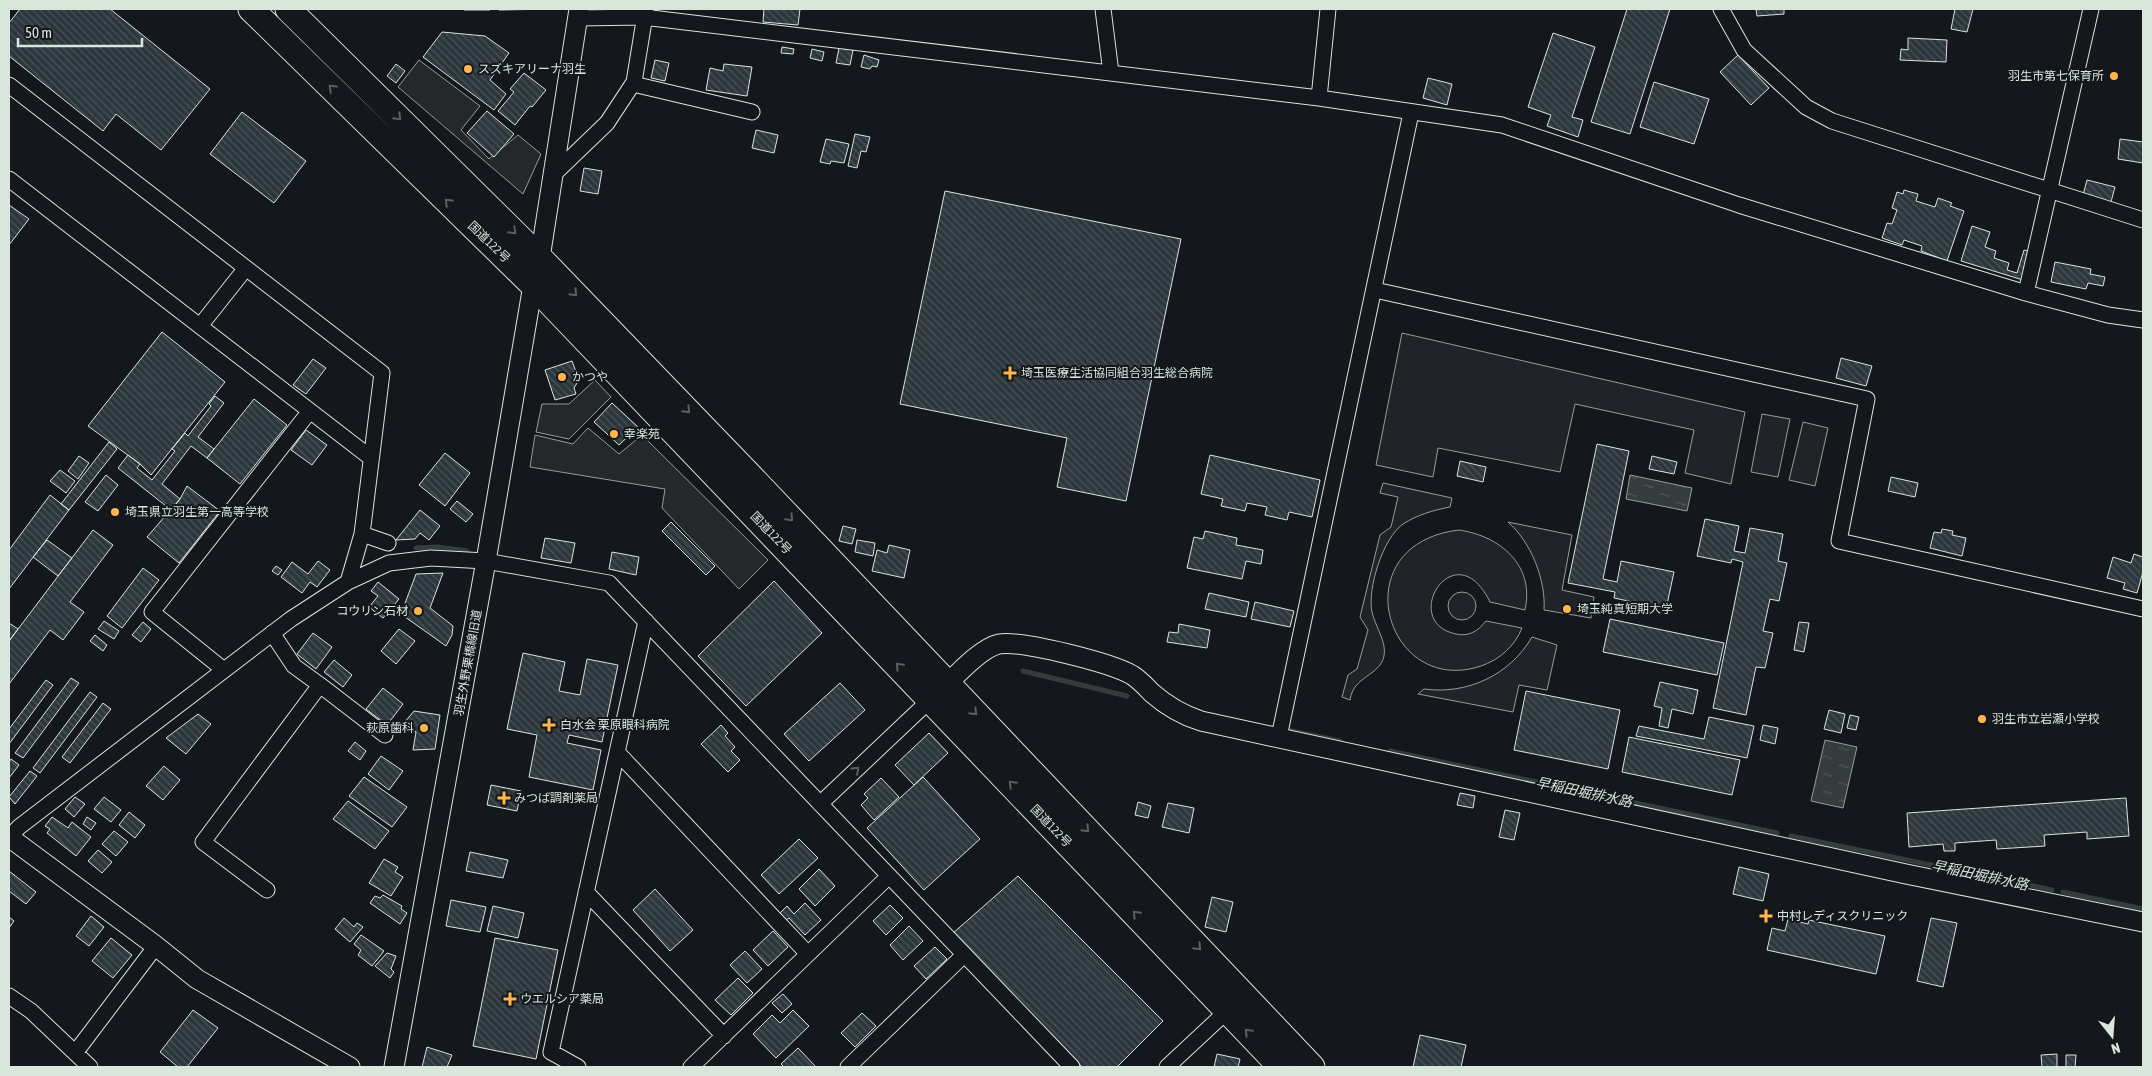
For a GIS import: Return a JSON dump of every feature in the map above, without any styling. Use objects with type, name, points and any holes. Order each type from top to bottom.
[{"type":"highway","name":"国道122号","points":[[251,9],[533,285],[1312,1067]]},
{"type":"highway","name":"国道122号","points":[[288,9],[540,258],[756,482],[939,692],[1227,1011],[1281,1067]]},
{"type":"street","points":[[1103,9],[1111,73]]},
{"type":"street","points":[[1319,98],[1328,9]]},
{"type":"street","points":[[1721,9],[1744,50],[1806,107],[1832,121],[2143,220]]},
{"type":"street","points":[[2026,293],[2091,9]]},
{"type":"street","points":[[554,173],[607,123],[633,84],[645,13]]},
{"type":"street","points":[[578,14],[645,13],[1319,98],[1502,125],[1739,205],[2026,293],[2108,315],[2143,320]]},
{"type":"street","name":"羽生外野栗橋線旧道","points":[[394,1067],[486,562],[533,285],[540,258],[578,14]]},
{"type":"street","points":[[633,84],[752,112]]},
{"type":"street","points":[[9,85],[382,373],[362,534],[348,582]]},
{"type":"street","points":[[1279,737],[1411,113]]},
{"type":"street","points":[[9,179],[371,458]]},
{"type":"street","points":[[200,326],[246,268]]},
{"type":"street","points":[[1375,290],[1867,399],[1839,542],[2143,609]]},
{"type":"street","points":[[224,670],[152,612],[310,412]]},
{"type":"street","points":[[362,534],[388,543]]},
{"type":"street","points":[[350,1067],[197,979],[156,946],[9,838],[19,827],[291,619],[348,582],[389,563],[431,558],[486,562],[609,582],[1072,1067]]},
{"type":"street","points":[[578,1067],[551,1052],[646,621]]},
{"type":"street","points":[[272,633],[294,666],[385,735]]},
{"type":"street","points":[[820,804],[983,651],[998,644],[1020,645],[1109,665],[1132,675],[1170,708],[1184,716],[1201,721],[1906,874],[2143,922]]},
{"type":"street","points":[[267,890],[203,842],[320,685]]},
{"type":"street","points":[[617,752],[808,954]]},
{"type":"street","points":[[692,1067],[889,876]]},
{"type":"street","points":[[586,892],[724,1036]]},
{"type":"street","points":[[75,1053],[156,946]]},
{"type":"street","points":[[848,1067],[964,954]]},
{"type":"street","points":[[9,996],[31,1011],[90,1067]]},
{"type":"street","points":[[1167,1067],[1227,1011]]},
{"type":"shaded area","points":[[419,60],[480,106],[461,130],[489,159],[518,135],[541,154],[523,194],[398,87]]},
{"type":"shaded area","points":[[1402,333],[1745,412],[1731,484],[1685,473],[1694,430],[1575,404],[1560,472],[1438,448],[1433,477],[1376,465]]},
{"type":"shaded area","points":[[595,380],[611,397],[569,439],[536,432],[542,404],[569,404]]},
{"type":"shaded area","points":[[1762,414],[1790,419],[1778,477],[1751,472]]},
{"type":"shaded area","points":[[1803,422],[1828,428],[1815,486],[1789,480]]},
{"type":"shaded area","points":[[588,428],[619,454],[642,435],[768,560],[739,589],[662,508],[665,489],[530,467],[535,435],[573,444]]},
{"type":"shaded area","points":[[1383,483],[1452,498],[1450,507],[1414,518],[1403,524],[1389,540],[1374,578],[1371,602],[1372,612],[1384,645],[1384,656],[1382,663],[1356,686],[1350,700],[1342,697],[1348,675],[1357,669],[1368,630],[1360,617],[1380,535],[1391,527],[1398,497],[1380,493]]},
{"type":"shaded area","points":[[1508,522],[1572,535],[1562,590],[1594,597],[1591,618],[1544,610],[1540,574],[1524,540]]},
{"type":"shaded area","points":[[1459,530],[1474,533],[1488,539],[1501,546],[1511,555],[1525,579],[1527,594],[1525,610],[1490,602],[1476,582],[1462,575],[1449,577],[1438,586],[1432,600],[1432,614],[1439,626],[1461,635],[1473,632],[1486,621],[1522,628],[1511,646],[1494,660],[1481,666],[1448,670],[1420,660],[1401,641],[1390,615],[1389,588],[1399,562],[1422,541]]},
{"type":"shaded area","points":[[1462,592],[1472,596],[1476,606],[1472,616],[1462,620],[1452,616],[1448,606],[1452,596]]},
{"type":"shaded area","points":[[1532,637],[1557,645],[1547,690],[1519,685],[1513,712],[1418,694],[1424,689],[1456,689],[1486,680],[1512,662]]},
{"type":"water","points":[[1630,475],[1692,488],[1687,511],[1626,499]]},
{"type":"water","points":[[1825,740],[1857,747],[1843,808],[1811,801]]},
{"type":"building","points":[[20,9],[110,9],[210,89],[161,150],[116,114],[103,131],[9,56],[9,23]]},
{"type":"building","points":[[490,9],[490,10],[464,10]]},
{"type":"building","points":[[499,9],[553,9],[499,10]]},
{"type":"building","points":[[764,9],[800,9],[798,25],[763,22]]},
{"type":"building","points":[[1627,9],[1670,9],[1630,134],[1591,122]]},
{"type":"building","points":[[1756,9],[1784,9],[1784,14],[1757,16]]},
{"type":"building","points":[[1955,9],[1973,9],[1967,32],[1951,29]]},
{"type":"building","name":"スズキアリーナ羽生","points":[[442,32],[485,36],[509,53],[490,80],[506,94],[494,110],[423,57]]},
{"type":"building","points":[[1553,33],[1595,47],[1572,117],[1583,120],[1578,137],[1547,126],[1551,115],[1528,107]]},
{"type":"building","points":[[1908,38],[1947,40],[1946,62],[1900,60],[1901,49],[1908,50]]},
{"type":"building","points":[[782,47],[794,49],[793,54],[781,53]]},
{"type":"building","points":[[839,48],[853,50],[850,65],[836,63]]},
{"type":"building","points":[[812,49],[824,52],[822,61],[810,58]]},
{"type":"building","points":[[864,55],[879,60],[877,67],[872,66],[870,69],[861,67]]},
{"type":"building","points":[[1738,55],[1769,88],[1751,105],[1720,72]]},
{"type":"building","points":[[655,60],[669,63],[665,81],[651,78]]},
{"type":"building","points":[[396,64],[405,71],[396,83],[387,76]]},
{"type":"building","points":[[724,64],[752,67],[747,96],[706,90],[710,68],[723,71]]},
{"type":"building","points":[[524,73],[546,90],[515,125],[498,111],[514,92],[510,89]]},
{"type":"building","points":[[1428,78],[1452,84],[1447,105],[1423,98]]},
{"type":"building","points":[[1654,82],[1709,99],[1694,144],[1640,127]]},
{"type":"building","points":[[487,111],[514,134],[494,157],[467,133]]},
{"type":"building","points":[[242,112],[306,161],[274,203],[210,154]]},
{"type":"building","points":[[756,130],[778,135],[774,153],[752,148]]},
{"type":"building","points":[[855,134],[870,137],[866,152],[861,151],[857,168],[848,166]]},
{"type":"building","points":[[826,139],[849,144],[844,163],[831,161],[830,164],[820,162]]},
{"type":"building","points":[[2120,139],[2143,142],[2143,163],[2118,159]]},
{"type":"building","points":[[584,168],[602,171],[598,194],[580,191]]},
{"type":"building","points":[[2087,180],[2115,187],[2111,202],[2083,195]]},
{"type":"building","points":[[1904,190],[1918,194],[1916,201],[1935,207],[1938,198],[1952,203],[1950,206],[1964,211],[1947,261],[1921,251],[1922,246],[1904,240],[1902,245],[1882,238],[1887,223],[1892,224],[1897,210],[1892,208],[1897,192],[1903,194]]},
{"type":"building","points":[[945,191],[1181,239],[1126,501],[1057,487],[1067,438],[900,404]]},
{"type":"building","points":[[9,205],[29,219],[9,245]]},
{"type":"building","points":[[1972,226],[1990,232],[1985,247],[1996,251],[1994,258],[2009,263],[2007,270],[2017,273],[2024,250],[2031,252],[2023,280],[1961,261]]},
{"type":"building","points":[[2055,262],[2091,269],[2090,274],[2105,277],[2103,286],[2088,283],[2086,289],[2051,282]]},
{"type":"building","points":[[162,332],[225,382],[151,475],[140,464],[88,426]]},
{"type":"building","points":[[1841,358],[1872,366],[1866,386],[1836,378]]},
{"type":"building","points":[[313,359],[326,368],[306,394],[293,385]]},
{"type":"building","points":[[572,361],[579,380],[574,388],[576,394],[555,400],[545,370]]},
{"type":"building","points":[[215,396],[224,403],[198,437],[214,449],[207,458],[191,446],[162,484],[180,499],[171,510],[118,468],[128,455],[140,464],[137,468],[152,480],[175,451],[172,449],[185,433],[188,436],[211,406],[209,404]]},
{"type":"building","points":[[254,399],[287,425],[240,484],[207,458]]},
{"type":"building","points":[[612,403],[638,427],[619,445],[594,422]]},
{"type":"building","points":[[306,430],[327,445],[312,465],[291,450]]},
{"type":"building","points":[[109,442],[117,449],[69,510],[61,504]]},
{"type":"building","points":[[1597,444],[1629,451],[1603,579],[1617,582],[1621,561],[1674,572],[1666,609],[1614,598],[1615,592],[1568,583]]},
{"type":"building","points":[[445,453],[470,473],[445,506],[419,485]]},
{"type":"building","points":[[1210,455],[1320,480],[1312,517],[1289,512],[1287,520],[1265,515],[1267,507],[1247,503],[1245,511],[1221,506],[1223,499],[1201,494]]},
{"type":"building","points":[[79,456],[89,463],[78,479],[68,471]]},
{"type":"building","points":[[1652,456],[1677,462],[1674,474],[1649,469]]},
{"type":"building","points":[[1460,461],[1486,467],[1483,482],[1457,476]]},
{"type":"building","points":[[60,470],[75,481],[66,493],[50,481]]},
{"type":"building","points":[[106,475],[118,485],[98,511],[85,502]]},
{"type":"building","points":[[1891,477],[1918,483],[1915,497],[1888,491]]},
{"type":"building","points":[[187,486],[220,511],[179,563],[147,537],[180,499]]},
{"type":"building","points":[[50,495],[69,510],[9,589],[9,550]]},
{"type":"building","points":[[457,501],[473,514],[466,522],[450,509]]},
{"type":"building","points":[[420,510],[440,526],[429,540],[420,533],[415,539],[396,540]]},
{"type":"building","points":[[1705,519],[1739,526],[1734,551],[1745,553],[1750,528],[1783,534],[1778,561],[1787,563],[1779,601],[1770,599],[1763,631],[1773,633],[1765,668],[1756,667],[1746,715],[1713,708],[1743,562],[1732,559],[1731,563],[1697,556]]},
{"type":"building","points":[[671,522],[715,566],[706,575],[662,531]]},
{"type":"building","points":[[843,526],[856,529],[852,544],[839,541]]},
{"type":"building","points":[[1942,529],[1953,531],[1952,535],[1966,538],[1962,556],[1930,548],[1934,532],[1941,533]]},
{"type":"building","points":[[93,530],[113,545],[70,602],[84,612],[63,640],[50,630],[9,684],[9,641]]},
{"type":"building","points":[[1205,531],[1237,538],[1236,545],[1263,550],[1261,564],[1246,561],[1242,579],[1187,568],[1194,537],[1203,539]]},
{"type":"building","points":[[545,538],[575,543],[571,563],[541,558]]},
{"type":"building","points":[[47,540],[72,558],[58,576],[33,557]]},
{"type":"building","points":[[857,540],[875,543],[873,556],[855,552]]},
{"type":"building","points":[[889,545],[910,550],[904,578],[872,571],[877,550],[887,553]]},
{"type":"building","points":[[612,552],[639,557],[636,575],[609,569]]},
{"type":"building","points":[[2134,554],[2143,557],[2143,572],[2137,593],[2123,589],[2125,583],[2107,578],[2113,557],[2131,563]]},
{"type":"building","points":[[318,561],[330,570],[317,587],[310,582],[302,593],[281,577],[292,562],[308,574]]},
{"type":"building","points":[[276,566],[282,570],[278,575],[272,571]]},
{"type":"building","points":[[143,568],[159,580],[122,628],[107,616]]},
{"type":"building","name":"コウリン石材","points":[[443,573],[430,608],[453,626],[452,635],[446,646],[401,614],[416,574]]},
{"type":"building","points":[[774,581],[822,633],[746,706],[698,656]]},
{"type":"building","points":[[378,582],[399,599],[383,618],[369,607],[378,596],[371,591]]},
{"type":"building","points":[[1209,593],[1249,602],[1246,617],[1205,609]]},
{"type":"building","points":[[1255,602],[1294,611],[1290,627],[1251,619]]},
{"type":"building","points":[[1610,619],[1724,643],[1717,675],[1603,652]]},
{"type":"building","points":[[104,621],[119,631],[114,639],[98,629]]},
{"type":"building","points":[[143,622],[151,629],[141,642],[132,635]]},
{"type":"building","points":[[1799,622],[1809,623],[1804,652],[1794,650]]},
{"type":"building","points":[[9,623],[18,629],[9,641]]},
{"type":"building","points":[[1179,624],[1210,630],[1207,648],[1167,642],[1169,632],[1178,633]]},
{"type":"building","points":[[399,629],[415,641],[396,664],[381,651]]},
{"type":"building","points":[[313,633],[332,647],[316,669],[297,654]]},
{"type":"building","points":[[95,635],[107,645],[103,651],[90,641]]},
{"type":"building","points":[[523,653],[565,662],[559,691],[580,695],[587,659],[618,665],[602,742],[569,735],[567,743],[601,750],[593,790],[529,777],[537,735],[507,729]]},
{"type":"building","points":[[334,660],[352,675],[343,687],[324,672]]},
{"type":"building","points":[[71,678],[79,683],[23,758],[15,753]]},
{"type":"building","points":[[46,680],[53,685],[9,744],[9,729]]},
{"type":"building","points":[[1660,682],[1698,690],[1693,714],[1672,709],[1668,728],[1659,726],[1662,708],[1654,706]]},
{"type":"building","points":[[840,683],[865,710],[809,761],[784,734]]},
{"type":"building","points":[[383,688],[403,704],[387,725],[366,709]]},
{"type":"building","points":[[1526,691],[1620,710],[1608,769],[1514,750]]},
{"type":"building","points":[[90,692],[97,697],[40,773],[33,768]]},
{"type":"building","points":[[103,703],[111,709],[70,763],[62,757]]},
{"type":"building","points":[[1829,710],[1845,714],[1841,733],[1824,729]]},
{"type":"building","name":"萩原歯科","points":[[414,711],[440,715],[435,749],[413,750],[416,732],[404,723]]},
{"type":"building","points":[[198,714],[211,724],[186,754],[166,738]]},
{"type":"building","points":[[1850,715],[1859,717],[1856,730],[1847,728]]},
{"type":"building","points":[[1709,717],[1754,726],[1747,758],[1636,736],[1639,726],[1704,739]]},
{"type":"building","points":[[721,725],[728,733],[725,736],[735,747],[731,751],[740,760],[728,772],[701,744]]},
{"type":"building","points":[[1763,725],[1778,728],[1775,744],[1760,740]]},
{"type":"building","points":[[929,733],[948,753],[914,785],[895,765]]},
{"type":"building","points":[[1629,737],[1740,760],[1732,795],[1622,772]]},
{"type":"building","points":[[355,742],[366,751],[360,760],[348,751]]},
{"type":"building","points":[[381,756],[403,771],[389,790],[368,774]]},
{"type":"building","points":[[11,759],[19,765],[9,778],[9,762]]},
{"type":"building","points":[[164,766],[180,780],[163,800],[146,786]]},
{"type":"building","points":[[30,771],[37,776],[15,804],[9,797]]},
{"type":"building","points":[[364,777],[407,807],[392,827],[349,796]]},
{"type":"building","points":[[923,777],[980,839],[924,890],[867,828]]},
{"type":"building","points":[[881,778],[899,797],[874,820],[861,805],[868,798],[864,794]]},
{"type":"building","name":"みつば調剤薬局","points":[[491,785],[521,791],[517,811],[487,805]]},
{"type":"building","points":[[1460,793],[1475,796],[1473,808],[1457,805]]},
{"type":"building","points":[[75,797],[85,804],[74,817],[65,809]]},
{"type":"building","points":[[104,797],[121,810],[111,822],[94,809]]},
{"type":"building","points":[[2126,798],[2129,836],[2087,839],[2087,832],[2044,835],[2045,846],[1997,849],[1996,840],[1955,843],[1955,851],[1944,851],[1943,844],[1909,847],[1907,813]]},
{"type":"building","points":[[348,801],[389,831],[375,849],[333,819]]},
{"type":"building","points":[[1138,802],[1151,806],[1148,818],[1135,815]]},
{"type":"building","points":[[1168,803],[1194,808],[1189,833],[1162,827]]},
{"type":"building","points":[[1505,810],[1520,813],[1514,840],[1499,837]]},
{"type":"building","points":[[129,812],[145,825],[135,838],[119,825]]},
{"type":"building","points":[[52,817],[68,828],[72,822],[91,837],[76,856],[47,833],[50,829],[45,826]]},
{"type":"building","points":[[87,817],[96,823],[91,830],[83,824]]},
{"type":"building","points":[[114,831],[128,842],[116,856],[102,844]]},
{"type":"building","points":[[799,839],[818,858],[779,894],[761,875]]},
{"type":"building","points":[[98,850],[112,862],[102,873],[88,861]]},
{"type":"building","points":[[470,852],[508,860],[503,878],[466,871]]},
{"type":"building","points":[[384,859],[398,867],[395,872],[403,877],[391,896],[369,883]]},
{"type":"building","points":[[1739,867],[1769,874],[1763,901],[1733,894]]},
{"type":"building","points":[[819,869],[835,886],[815,906],[799,889]]},
{"type":"building","points":[[9,871],[36,892],[26,904],[9,891]]},
{"type":"building","points":[[1018,876],[1163,1021],[1117,1067],[1082,1067],[952,934]]},
{"type":"building","points":[[655,889],[693,930],[670,951],[633,910]]},
{"type":"building","points":[[383,895],[402,906],[401,909],[407,913],[400,924],[370,903],[375,896],[380,898]]},
{"type":"building","points":[[1212,897],[1233,902],[1226,932],[1205,927]]},
{"type":"building","points":[[451,900],[486,907],[480,932],[446,926]]},
{"type":"building","points":[[805,903],[821,920],[805,935],[789,918],[786,920],[780,913],[787,906],[794,914]]},
{"type":"building","points":[[890,905],[903,918],[886,935],[873,921]]},
{"type":"building","points":[[493,906],[524,913],[518,938],[487,931]]},
{"type":"building","points":[[91,916],[104,927],[89,946],[76,936]]},
{"type":"building","points":[[9,917],[14,921],[9,928]]},
{"type":"building","points":[[344,918],[354,927],[357,923],[363,927],[350,942],[335,929]]},
{"type":"building","points":[[1931,918],[1957,923],[1943,987],[1917,981]]},
{"type":"building","points":[[1788,919],[1808,924],[1809,920],[1885,936],[1876,974],[1767,950],[1772,928],[1785,931]]},
{"type":"building","points":[[909,926],[923,941],[903,960],[890,945]]},
{"type":"building","points":[[773,931],[788,947],[768,966],[753,950]]},
{"type":"building","points":[[361,935],[384,951],[372,966],[358,955],[361,950],[354,944]]},
{"type":"building","points":[[111,938],[132,955],[113,978],[92,961]]},
{"type":"building","points":[[495,938],[558,950],[536,1059],[473,1046]]},
{"type":"building","points":[[935,947],[947,959],[926,979],[914,966]]},
{"type":"building","points":[[745,951],[762,969],[747,983],[730,965]]},
{"type":"building","points":[[387,953],[396,956],[391,969],[394,972],[390,978],[375,966]]},
{"type":"building","points":[[738,978],[753,993],[731,1015],[715,1000]]},
{"type":"building","points":[[783,994],[792,1004],[782,1013],[772,1003]]},
{"type":"building","points":[[193,1010],[218,1028],[187,1067],[178,1067],[160,1052]]},
{"type":"building","points":[[793,1010],[809,1026],[776,1058],[753,1034],[772,1015],[780,1023]]},
{"type":"building","points":[[862,1013],[876,1026],[855,1047],[841,1033]]},
{"type":"building","points":[[1420,1035],[1466,1045],[1461,1067],[1413,1067]]},
{"type":"building","points":[[427,1047],[452,1055],[447,1067],[422,1067]]},
{"type":"building","points":[[798,1048],[816,1067],[784,1067],[781,1064]]},
{"type":"building","points":[[1217,1054],[1240,1059],[1238,1067],[1214,1067]]},
{"type":"building","points":[[2057,1054],[2057,1067],[2042,1067],[2041,1055]]},
{"type":"building","points":[[2066,1055],[2076,1055],[2075,1067],[2066,1067]]},
{"type":"waterway","name":"早稲田堀排水路","points":[[416,548],[438,547],[467,551]]},
{"type":"waterway","name":"早稲田堀排水路","points":[[1023,671],[1127,696]]},
{"type":"waterway","name":"早稲田堀排水路","points":[[1287,730],[1340,741]]},
{"type":"waterway","name":"早稲田堀排水路","points":[[1390,751],[1777,833]]},
{"type":"waterway","name":"早稲田堀排水路","points":[[1791,836],[2052,890]]},
{"type":"waterway","name":"早稲田堀排水路","points":[[2063,892],[2143,909]]},
{"type":"place","name":"スズキアリーナ羽生","points":[[468,69]]},
{"type":"place","name":"羽生市第七保育所","points":[[2114,76]]},
{"type":"place","name":"埼玉医療生活協同組合羽生総合病院","points":[[1010,373]]},
{"type":"place","name":"かつや","points":[[562,377]]},
{"type":"place","name":"幸楽苑","points":[[614,434]]},
{"type":"place","name":"埼玉県立羽生第一高等学校","points":[[115,512]]},
{"type":"place","name":"埼玉純真短期大学","points":[[1567,609]]},
{"type":"place","name":"コウリン石材","points":[[418,611]]},
{"type":"place","name":"羽生市立岩瀬小学校","points":[[1982,719]]},
{"type":"place","name":"白水会 栗原眼科病院","points":[[549,725]]},
{"type":"place","name":"萩原歯科","points":[[424,728]]},
{"type":"place","name":"みつば調剤薬局","points":[[504,798]]},
{"type":"place","name":"中村レディスクリニック","points":[[1766,916]]},
{"type":"place","name":"ウエルシア薬局","points":[[510,999]]}]
